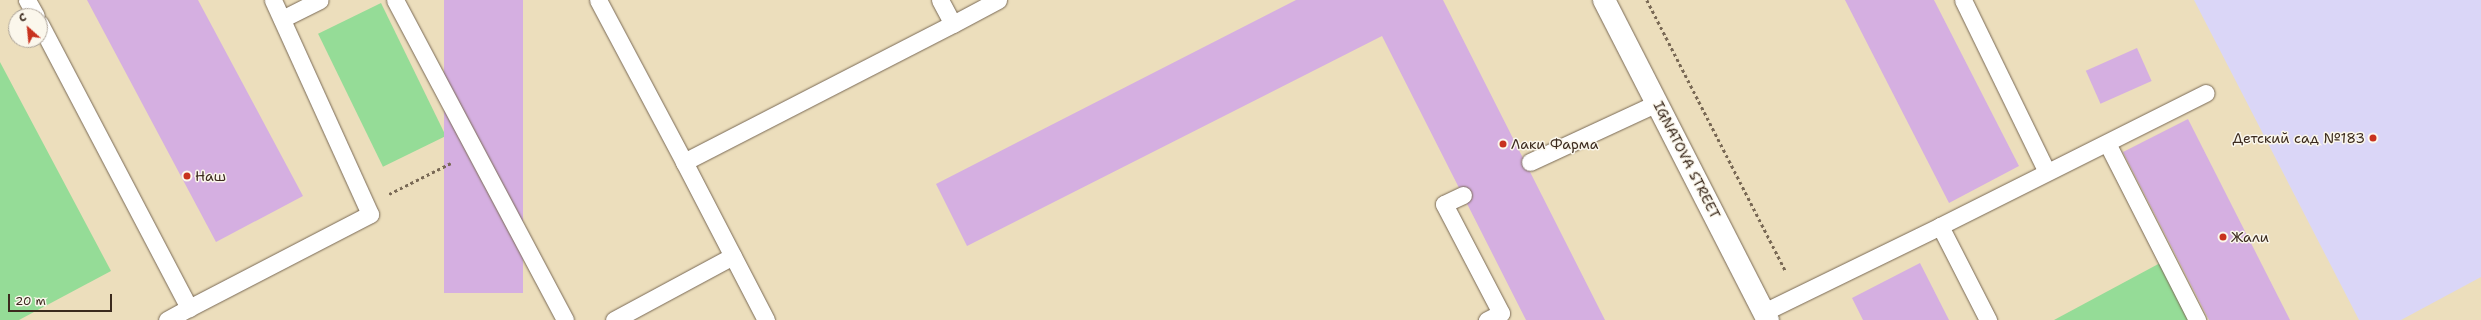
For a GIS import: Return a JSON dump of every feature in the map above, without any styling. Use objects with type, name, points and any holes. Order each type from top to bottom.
[{"type":"street","name":"IGNATOVA STREET","points":[[1604,0],[1766,316]]},
{"type":"lane","points":[[167,320],[370,214],[274,0]]},
{"type":"lane","points":[[282,19],[320,0]]},
{"type":"lane","points":[[395,0],[565,320]]},
{"type":"lane","points":[[598,0],[766,320]]},
{"type":"lane","points":[[940,0],[953,24]]},
{"type":"lane","points":[[684,162],[998,0]]},
{"type":"lane","points":[[1963,0],[2047,172]]},
{"type":"lane","points":[[48,39],[189,308]]},
{"type":"lane","points":[[1766,316],[1798,294],[1940,226],[2206,93]]},
{"type":"lane","points":[[1530,162],[1657,103]]},
{"type":"lane","points":[[2107,143],[2197,320]]},
{"type":"lane","points":[[1463,195],[1444,204],[1501,313],[1487,320]]},
{"type":"lane","points":[[1940,226],[1988,320]]},
{"type":"lane","points":[[614,320],[733,256]]},
{"type":"path","points":[[1647,0],[1798,294]]},
{"type":"path","points":[[366,205],[475,151]]},
{"type":"shaded area","name":"Детский сад №183","points":[[2194,0],[2481,0],[2481,277],[2401,320],[2359,320]]},
{"type":"green space","points":[[381,3],[446,136],[383,167],[318,34]]},
{"type":"green space","points":[[0,62],[111,271],[19,320],[0,320]]},
{"type":"green space","points":[[2162,262],[2192,320],[2054,320]]},
{"type":"building","points":[[87,0],[198,0],[303,196],[216,242]]},
{"type":"building","points":[[444,0],[523,0],[523,293],[444,293]]},
{"type":"building","points":[[1296,0],[1443,0],[1605,320],[1526,320],[1382,36],[967,246],[936,184]]},
{"type":"building","points":[[1845,0],[1934,0],[2019,166],[1949,203]]},
{"type":"building","points":[[2137,48],[2152,81],[2100,104],[2086,71]]},
{"type":"building","points":[[2188,119],[2290,320],[2209,320],[2123,152]]},
{"type":"building","points":[[1920,263],[1949,320],[1863,320],[1852,298]]},
{"type":"place","name":"Детский сад №183","points":[[2373,138]]},
{"type":"place","name":"Лаки Фарма","points":[[1503,144]]},
{"type":"place","name":"Наш","points":[[187,176]]},
{"type":"place","name":"Жали","points":[[2223,237]]}]
